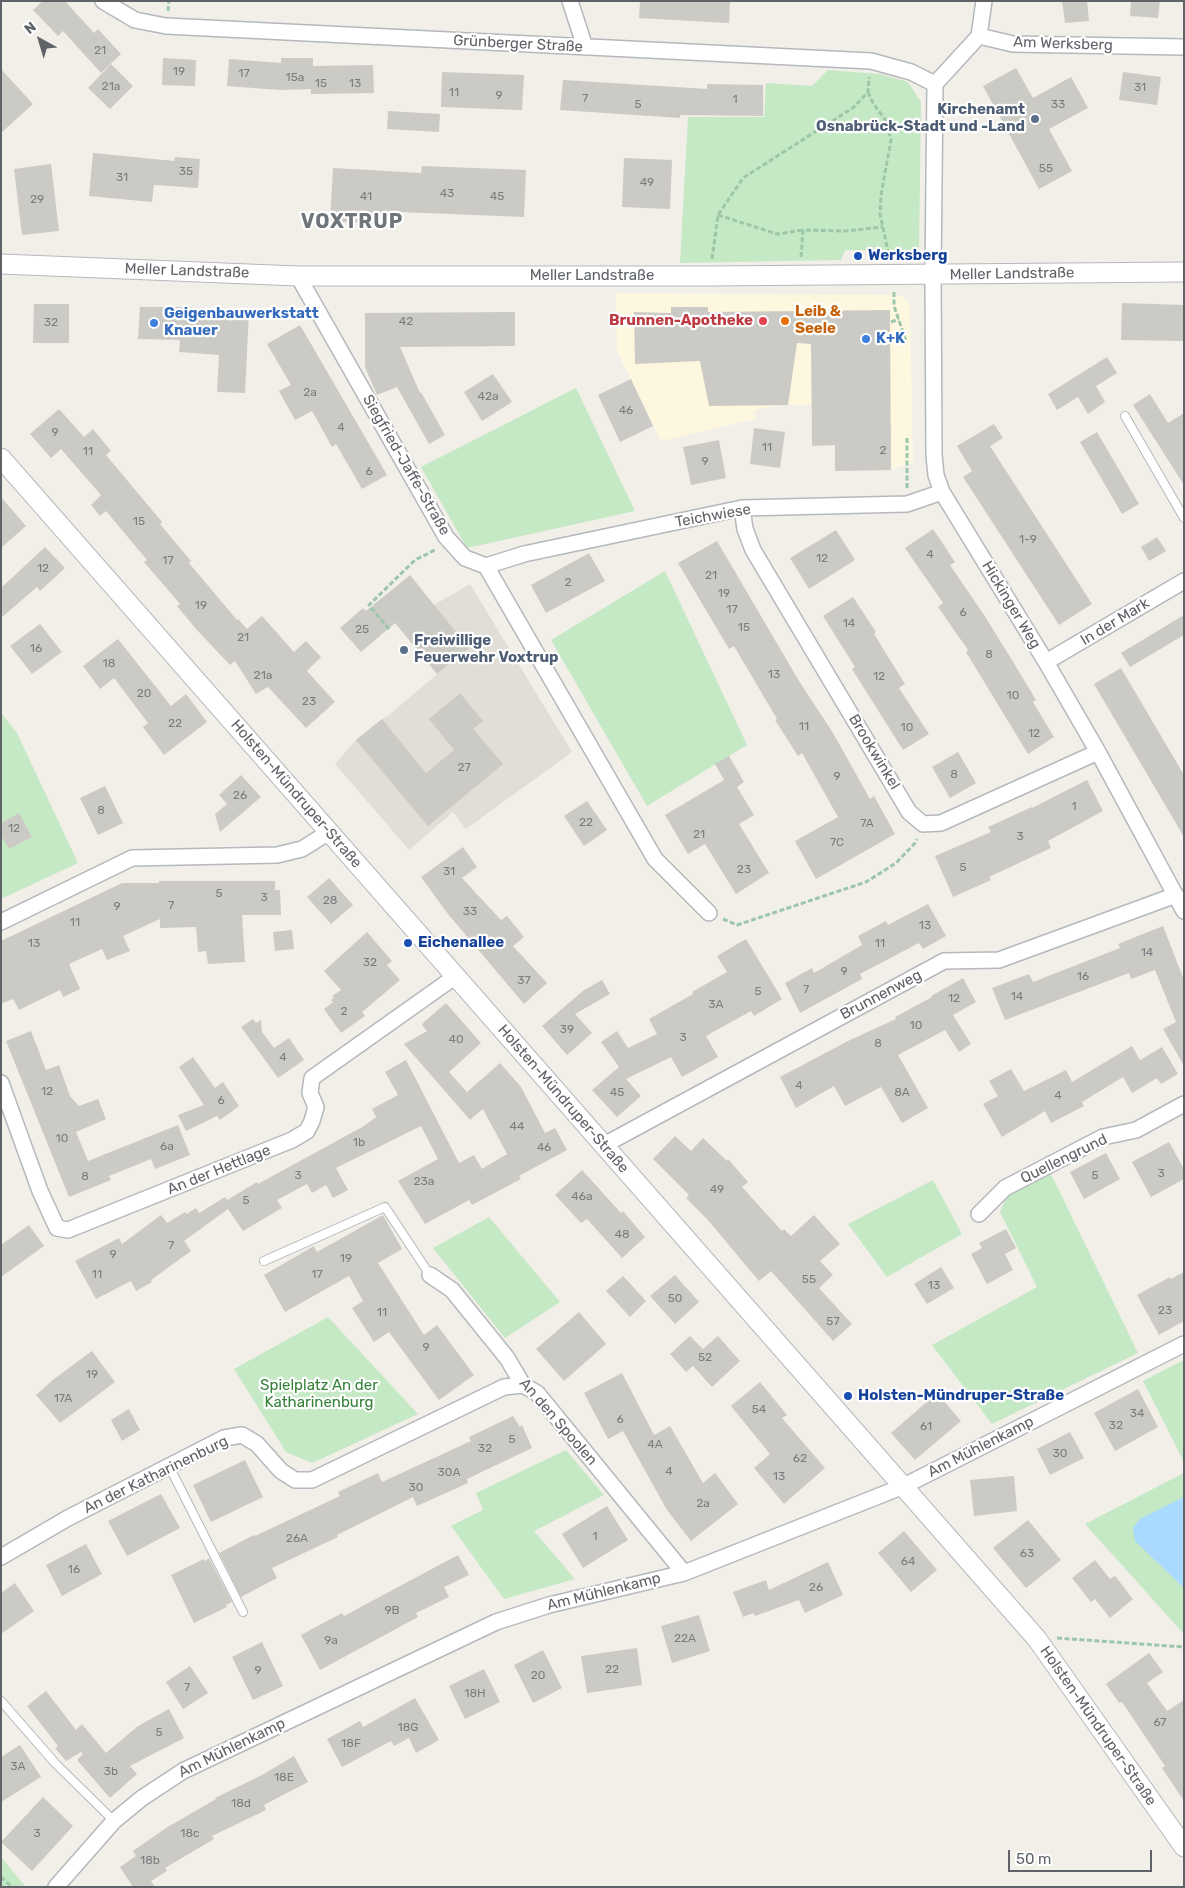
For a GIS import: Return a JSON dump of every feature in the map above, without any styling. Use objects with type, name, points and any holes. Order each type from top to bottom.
[{"type":"street","name":"Grünberger Straße","points":[[103,1],[135,20],[166,26],[871,61],[911,72],[935,84]]},
{"type":"street","points":[[570,1],[585,47]]},
{"type":"street","points":[[933,275],[935,84],[979,36],[984,1]]},
{"type":"street","name":"Am Werksberg","points":[[979,36],[1013,44],[1184,46]]},
{"type":"street","name":"Meller Landstraße","points":[[1,264],[298,276],[799,276],[1184,272]]},
{"type":"street","name":"Hickinger Weg","points":[[933,275],[934,455],[936,475],[942,492],[1046,662],[1098,752],[1184,911]]},
{"type":"street","name":"Siegfried-Jaffe-Straße","points":[[298,276],[446,537],[465,558],[486,566]]},
{"type":"street","name":"Holsten-Mündruper-Straße","points":[[1,458],[1037,1639],[1184,1847]]},
{"type":"street","name":"Teichwiese","points":[[486,566],[524,554],[742,508],[907,504],[942,492]]},
{"type":"street","name":"Brookwinkel","points":[[742,508],[745,529],[753,550],[909,812],[923,824]]},
{"type":"street","points":[[486,566],[655,860],[709,913]]},
{"type":"street","name":"In der Mark","points":[[1046,662],[1184,581]]},
{"type":"street","points":[[923,824],[942,823],[1098,752]]},
{"type":"street","points":[[1,922],[132,858],[277,855],[302,849],[329,832]]},
{"type":"street","name":"Brunnenweg","points":[[604,1145],[944,961],[999,960],[1176,895]]},
{"type":"street","name":"An der Hettlage","points":[[1,1083],[40,1191],[57,1228],[68,1230],[292,1140],[307,1131],[316,1107],[310,1093],[312,1078],[456,976]]},
{"type":"street","name":"Quellengrund","points":[[979,1214],[1005,1188],[1103,1137],[1136,1130],[1184,1104]]},
{"type":"street","name":"An den Spoolen","points":[[430,1275],[452,1290],[507,1358],[523,1385],[537,1393],[684,1573]]},
{"type":"street","name":"Am Mühlenkamp","points":[[56,1887],[114,1821],[142,1798],[183,1771],[496,1622],[548,1605],[684,1573],[904,1486],[1184,1344]]},
{"type":"street","name":"An der Katharinenburg","points":[[1,1556],[68,1518],[224,1438],[242,1435],[257,1444],[281,1471],[296,1480],[312,1480],[504,1387],[523,1385]]},
{"type":"lane","points":[[1125,416],[1184,518]]},
{"type":"lane","points":[[264,1261],[385,1207],[430,1275]]},
{"type":"lane","points":[[170,1466],[243,1612]]},
{"type":"lane","points":[[1,1702],[55,1764],[114,1821]]},
{"type":"path","points":[[871,61],[868,92],[873,103],[886,121],[891,140],[881,195],[880,214],[894,275],[894,306],[906,341]]},
{"type":"path","points":[[711,276],[713,245],[718,215],[743,178],[854,106],[868,92]]},
{"type":"path","points":[[718,215],[777,234],[803,230],[846,231],[883,227]]},
{"type":"path","points":[[799,276],[803,230]]},
{"type":"path","points":[[891,322],[899,319]]},
{"type":"path","points":[[907,438],[907,504]]},
{"type":"path","points":[[389,629],[368,605],[377,594],[415,560],[451,542]]},
{"type":"path","points":[[709,913],[737,925],[866,882],[896,863],[915,843],[923,824]]},
{"type":"path","points":[[1037,1639],[1066,1637],[1184,1647]]},
{"type":"path","points":[[1,1877],[12,1887]]},
{"type":"shaded area","points":[[616,293],[899,295],[906,299],[910,306],[913,462],[891,470],[891,424],[812,424],[811,405],[782,405],[755,410],[756,419],[661,441],[617,351]]},
{"type":"shaded area","points":[[470,584],[572,752],[466,829],[453,812],[409,850],[335,764],[356,740],[389,715],[468,648],[434,605]]},
{"type":"green space","points":[[828,70],[880,74],[908,82],[921,102],[919,251],[845,250],[841,260],[680,263],[688,117],[764,117],[766,83],[812,86]]},
{"type":"green space","points":[[576,388],[635,511],[467,548],[421,467]]},
{"type":"green space","points":[[665,571],[747,745],[647,806],[551,640]]},
{"type":"green space","points":[[1,713],[17,733],[78,863],[1,899]]},
{"type":"green space","points":[[1050,1172],[1138,1353],[992,1424],[932,1345],[1037,1287],[1000,1212],[1007,1196]]},
{"type":"green space","points":[[933,1180],[962,1234],[887,1277],[848,1224]]},
{"type":"green space","points":[[489,1217],[560,1302],[505,1338],[433,1248]]},
{"type":"green space","name":"Spielplatz An der Katharinenburg","points":[[328,1317],[418,1414],[312,1463],[286,1452],[234,1369]]},
{"type":"green space","points":[[1184,1360],[1184,1462],[1143,1381]]},
{"type":"green space","points":[[566,1450],[604,1495],[534,1531],[575,1579],[504,1599],[451,1526],[483,1510],[476,1493]]},
{"type":"green space","points":[[1184,1473],[1184,1634],[1085,1524]]},
{"type":"green space","points":[[1,1857],[25,1886],[24,1887],[1,1887]]},
{"type":"water","points":[[1184,1497],[1184,1588],[1135,1541],[1133,1528],[1140,1519]]},
{"type":"building","points":[[43,1],[65,1],[94,33],[98,29],[121,54],[101,73],[63,31],[58,36],[33,10]]},
{"type":"building","points":[[640,1],[730,1],[729,23],[639,18]]},
{"type":"building","points":[[1062,1],[1087,1],[1089,21],[1065,23]]},
{"type":"building","points":[[1131,1],[1160,1],[1158,18],[1130,16]]},
{"type":"building","points":[[163,58],[196,60],[195,86],[162,85]]},
{"type":"building","points":[[281,58],[313,58],[313,66],[373,65],[374,93],[311,94],[311,89],[280,90],[227,86],[229,59],[281,63]]},
{"type":"building","points":[[111,64],[133,86],[110,109],[88,88]]},
{"type":"building","name":"Kirchenamt Osnabrück-Stadt und -Land","points":[[1016,68],[1033,98],[1071,77],[1088,108],[1049,129],[1072,171],[1039,189],[983,86]]},
{"type":"building","points":[[1,69],[33,104],[1,133]]},
{"type":"building","points":[[442,72],[524,75],[522,110],[441,107]]},
{"type":"building","points":[[1123,72],[1161,77],[1157,105],[1119,100]]},
{"type":"building","points":[[563,80],[707,89],[707,84],[763,85],[763,116],[680,115],[680,118],[560,110]]},
{"type":"building","points":[[388,111],[440,114],[439,132],[387,129]]},
{"type":"building","points":[[93,153],[174,161],[175,157],[200,159],[198,188],[154,185],[152,202],[89,196]]},
{"type":"building","points":[[624,158],[672,160],[670,209],[622,207]]},
{"type":"building","points":[[51,164],[59,231],[22,235],[14,169]]},
{"type":"building","points":[[422,166],[526,170],[524,217],[401,212],[400,225],[330,221],[333,168],[421,173]]},
{"type":"building","points":[[1122,303],[1184,305],[1184,341],[1121,340]]},
{"type":"building","points":[[34,304],[69,304],[69,343],[33,343]]},
{"type":"building","points":[[140,307],[182,307],[249,313],[245,393],[217,392],[219,355],[179,352],[180,340],[138,339]]},
{"type":"building","points":[[671,307],[708,307],[708,312],[890,310],[891,470],[835,471],[835,445],[812,446],[811,344],[797,343],[788,405],[709,406],[700,361],[635,364],[634,312],[671,313]]},
{"type":"building","points":[[515,312],[515,346],[400,347],[420,393],[445,435],[429,444],[397,387],[377,395],[365,367],[365,313]]},
{"type":"building","points":[[300,325],[387,475],[362,489],[336,444],[332,447],[312,411],[295,420],[279,391],[291,385],[267,344]]},
{"type":"building","points":[[1107,357],[1117,373],[1096,386],[1105,402],[1088,414],[1078,397],[1057,410],[1048,394]]},
{"type":"building","points":[[493,374],[512,402],[482,421],[464,392]]},
{"type":"building","points":[[631,379],[653,426],[620,442],[598,395]]},
{"type":"building","points":[[1150,394],[1168,423],[1184,413],[1184,485],[1133,405]]},
{"type":"building","points":[[59,409],[84,437],[93,429],[111,451],[106,455],[162,522],[160,524],[191,561],[189,563],[237,620],[247,629],[262,616],[294,652],[306,641],[321,657],[307,671],[335,702],[306,728],[268,687],[256,694],[235,661],[230,665],[177,606],[180,604],[144,562],[147,560],[106,511],[100,516],[91,505],[101,495],[61,449],[51,458],[30,434]]},
{"type":"building","points":[[994,424],[1003,438],[990,446],[1092,604],[1059,625],[963,477],[972,471],[957,446]]},
{"type":"building","points":[[754,428],[785,432],[780,468],[750,464]]},
{"type":"building","points":[[1097,432],[1139,504],[1122,514],[1080,442]]},
{"type":"building","points":[[719,440],[726,478],[691,485],[683,447]]},
{"type":"building","points":[[1,497],[26,526],[1,548]]},
{"type":"building","points":[[933,529],[955,562],[950,565],[1015,665],[1036,700],[1033,702],[1054,737],[1028,754],[966,652],[968,650],[938,607],[943,603],[905,548]]},
{"type":"building","points":[[836,530],[855,560],[809,589],[790,558]]},
{"type":"building","points":[[1157,537],[1166,551],[1149,561],[1141,547]]},
{"type":"building","points":[[717,541],[799,681],[833,733],[870,799],[874,796],[895,834],[816,879],[795,841],[838,817],[802,753],[798,756],[775,720],[777,719],[734,646],[729,649],[678,563]]},
{"type":"building","points":[[45,547],[65,568],[40,591],[37,587],[1,618],[1,588]]},
{"type":"building","points":[[589,553],[605,581],[546,613],[531,585]]},
{"type":"building","points":[[410,575],[469,648],[437,674],[395,623],[361,652],[340,628],[363,608],[366,611]]},
{"type":"building","points":[[853,597],[876,632],[874,634],[905,684],[899,688],[929,734],[903,750],[852,669],[855,667],[823,616]]},
{"type":"building","points":[[1184,615],[1184,635],[1130,667],[1121,653]]},
{"type":"building","points":[[40,624],[62,652],[32,674],[10,646]]},
{"type":"building","points":[[118,639],[171,706],[186,694],[207,722],[164,755],[143,727],[148,723],[114,678],[100,689],[83,666]]},
{"type":"building","points":[[1121,668],[1184,775],[1184,837],[1094,684]]},
{"type":"building","points":[[460,693],[483,721],[473,729],[503,764],[428,826],[356,740],[382,719],[426,773],[454,750],[429,719]]},
{"type":"building","points":[[958,752],[976,783],[950,798],[932,767]]},
{"type":"building","points":[[729,756],[744,782],[737,787],[754,815],[739,824],[769,873],[736,894],[705,844],[688,854],[665,815],[724,780],[715,764]]},
{"type":"building","points":[[241,775],[261,797],[220,832],[215,814],[227,804],[219,795]]},
{"type":"building","points":[[1087,780],[1103,811],[1048,841],[1051,848],[989,877],[991,880],[953,897],[935,856],[991,832],[988,827],[1032,808]]},
{"type":"building","points":[[105,786],[123,823],[98,835],[80,798]]},
{"type":"building","points":[[587,801],[607,830],[584,846],[564,816]]},
{"type":"building","points":[[19,813],[32,837],[9,849],[1,835],[1,823]]},
{"type":"building","points":[[463,847],[477,867],[462,878],[501,920],[507,916],[524,937],[513,946],[547,983],[524,1004],[448,914],[421,877]]},
{"type":"building","points":[[329,878],[353,905],[331,924],[307,897]]},
{"type":"building","points":[[159,881],[275,881],[275,890],[280,890],[281,915],[242,915],[245,962],[208,964],[206,951],[198,952],[196,927],[160,928],[160,919],[123,936],[130,951],[107,960],[102,949],[69,964],[80,989],[63,997],[60,990],[19,1010],[13,999],[1,1004],[1,941],[122,883],[159,883]]},
{"type":"building","points":[[928,904],[946,936],[923,949],[919,943],[860,974],[862,979],[800,1013],[785,983],[812,968],[814,973],[862,945],[858,936],[886,921],[888,925]]},
{"type":"building","points":[[1163,926],[1184,980],[1184,1066],[1163,1029],[1176,1022],[1155,970],[1131,979],[1129,973],[1005,1020],[992,988],[1029,974],[1033,982],[1120,948],[1118,944]]},
{"type":"building","points":[[292,930],[294,949],[275,951],[273,932]]},
{"type":"building","points":[[367,932],[392,961],[387,965],[400,980],[362,1012],[365,1016],[341,1033],[324,1009],[333,1002],[331,1000],[334,998],[332,996],[341,990],[324,971]]},
{"type":"building","points":[[746,939],[782,999],[754,1016],[751,1011],[706,1036],[718,1057],[682,1077],[671,1057],[626,1079],[641,1096],[617,1117],[592,1090],[619,1067],[601,1042],[617,1031],[628,1048],[657,1034],[649,1019],[727,972],[717,956]]},
{"type":"building","points":[[963,978],[976,1002],[953,1015],[971,1044],[959,1052],[945,1030],[898,1055],[928,1108],[902,1123],[881,1087],[845,1106],[834,1086],[796,1108],[780,1077],[850,1040],[896,1019],[895,1017]]},
{"type":"building","points":[[602,980],[610,994],[575,1014],[592,1033],[567,1055],[542,1026],[584,990]]},
{"type":"building","points":[[446,1003],[481,1043],[449,1072],[467,1092],[500,1063],[521,1087],[545,1133],[555,1128],[567,1150],[519,1176],[521,1179],[472,1205],[469,1200],[425,1224],[398,1181],[438,1159],[421,1126],[336,1168],[348,1190],[333,1198],[326,1185],[312,1193],[307,1184],[277,1200],[282,1208],[243,1231],[228,1209],[184,1241],[191,1251],[151,1280],[152,1282],[136,1291],[131,1281],[96,1299],[75,1261],[119,1238],[122,1244],[161,1215],[167,1223],[185,1212],[187,1214],[196,1208],[199,1213],[225,1197],[227,1200],[257,1182],[258,1184],[364,1126],[376,1117],[372,1109],[398,1095],[385,1072],[406,1060],[459,1163],[474,1155],[482,1169],[507,1154],[483,1109],[470,1120],[404,1044],[427,1031],[422,1025],[424,1022]]},
{"type":"building","points":[[253,1019],[256,1023],[261,1020],[262,1032],[274,1048],[289,1038],[304,1060],[278,1078],[241,1027]]},
{"type":"building","points":[[31,1031],[46,1070],[59,1065],[70,1096],[79,1106],[98,1099],[106,1119],[76,1132],[88,1161],[178,1125],[190,1155],[155,1169],[151,1159],[109,1176],[111,1180],[69,1197],[6,1041]]},
{"type":"building","points":[[1132,1046],[1140,1060],[1162,1047],[1178,1074],[1161,1084],[1157,1078],[1132,1093],[1123,1077],[1082,1102],[1084,1106],[1051,1123],[1045,1111],[1002,1137],[983,1104],[998,1096],[989,1081],[1011,1069],[1024,1091],[1066,1070],[1072,1082]]},
{"type":"building","points":[[193,1057],[215,1088],[223,1082],[239,1106],[220,1120],[217,1116],[186,1131],[178,1115],[204,1105],[179,1067]]},
{"type":"building","points":[[675,1136],[691,1151],[703,1138],[727,1161],[728,1159],[748,1182],[742,1187],[782,1231],[784,1229],[791,1236],[814,1215],[840,1244],[820,1261],[833,1275],[819,1288],[852,1324],[833,1341],[771,1271],[759,1281],[707,1219],[686,1198],[689,1195],[653,1159]]},
{"type":"building","points":[[1169,1142],[1184,1169],[1184,1179],[1151,1197],[1132,1162]]},
{"type":"building","points":[[1106,1153],[1120,1179],[1084,1199],[1070,1172]]},
{"type":"building","points":[[582,1170],[621,1213],[623,1211],[645,1237],[622,1258],[587,1219],[581,1223],[555,1195]]},
{"type":"building","points":[[383,1215],[402,1249],[378,1263],[424,1335],[437,1325],[474,1375],[439,1400],[389,1332],[374,1342],[352,1308],[363,1301],[349,1276],[285,1312],[264,1275],[314,1246],[317,1252]]},
{"type":"building","points":[[29,1225],[44,1246],[1,1277],[1,1245]]},
{"type":"building","points":[[1006,1229],[1016,1248],[1005,1254],[1013,1270],[987,1284],[971,1254],[982,1248],[979,1243]]},
{"type":"building","points":[[941,1267],[954,1288],[927,1304],[914,1284]]},
{"type":"building","points":[[1184,1272],[1184,1321],[1159,1335],[1137,1295],[1170,1277],[1171,1279]]},
{"type":"building","points":[[675,1275],[699,1302],[675,1324],[650,1296]]},
{"type":"building","points":[[623,1276],[646,1301],[630,1317],[606,1291]]},
{"type":"building","points":[[579,1312],[606,1344],[564,1381],[536,1349]]},
{"type":"building","points":[[690,1336],[703,1349],[718,1336],[740,1361],[712,1387],[693,1366],[686,1372],[670,1354]]},
{"type":"building","points":[[92,1351],[115,1382],[60,1423],[36,1395]]},
{"type":"building","points":[[622,1373],[654,1435],[670,1426],[703,1483],[715,1473],[738,1504],[691,1541],[667,1510],[623,1431],[608,1439],[584,1393]]},
{"type":"building","points":[[760,1382],[787,1415],[782,1418],[825,1468],[784,1504],[754,1468],[770,1454],[731,1406]]},
{"type":"building","points":[[1138,1389],[1158,1427],[1115,1451],[1094,1413]]},
{"type":"building","points":[[937,1393],[961,1421],[915,1460],[891,1433]]},
{"type":"building","points":[[129,1409],[140,1430],[122,1441],[111,1420]]},
{"type":"building","points":[[513,1416],[520,1427],[522,1425],[532,1448],[467,1479],[468,1483],[417,1506],[413,1497],[337,1535],[338,1537],[272,1568],[277,1578],[241,1597],[219,1553],[340,1496],[338,1492],[378,1473],[382,1482],[471,1441],[469,1437]]},
{"type":"building","points":[[1070,1432],[1084,1458],[1050,1475],[1037,1449]]},
{"type":"building","points":[[245,1460],[263,1497],[211,1522],[193,1485]]},
{"type":"building","points":[[1014,1476],[1017,1511],[974,1516],[970,1480]]},
{"type":"building","points":[[161,1494],[180,1528],[127,1556],[108,1521]]},
{"type":"building","points":[[607,1506],[628,1540],[583,1568],[562,1534]]},
{"type":"building","points":[[1028,1520],[1061,1560],[1026,1588],[993,1548]]},
{"type":"building","points":[[904,1531],[937,1570],[911,1592],[878,1553]]},
{"type":"building","points":[[86,1544],[102,1574],[62,1596],[46,1565]]},
{"type":"building","points":[[458,1555],[469,1575],[444,1587],[449,1597],[416,1613],[418,1617],[320,1670],[301,1635],[342,1613],[344,1616]]},
{"type":"building","points":[[209,1558],[232,1602],[226,1605],[227,1607],[194,1623],[171,1575]]},
{"type":"building","points":[[1095,1560],[1110,1579],[1115,1576],[1133,1599],[1110,1618],[1095,1599],[1091,1602],[1072,1578]]},
{"type":"building","points":[[828,1562],[843,1595],[805,1613],[799,1600],[755,1616],[753,1613],[743,1617],[733,1592],[766,1580],[769,1590]]},
{"type":"building","points":[[15,1583],[34,1611],[1,1634],[1,1593]]},
{"type":"building","points":[[699,1615],[710,1651],[672,1663],[661,1626]]},
{"type":"building","points":[[262,1642],[283,1686],[253,1700],[232,1657]]},
{"type":"building","points":[[637,1648],[642,1685],[587,1693],[581,1656]]},
{"type":"building","points":[[543,1650],[562,1688],[533,1703],[514,1665]]},
{"type":"building","points":[[1149,1653],[1163,1672],[1147,1683],[1167,1711],[1184,1700],[1184,1801],[1162,1768],[1165,1766],[1122,1702],[1119,1703],[1106,1684]]},
{"type":"building","points":[[190,1666],[208,1693],[183,1709],[166,1682]]},
{"type":"building","points":[[484,1669],[500,1702],[465,1719],[449,1686]]},
{"type":"building","points":[[46,1691],[76,1730],[82,1724],[106,1753],[138,1726],[169,1709],[184,1738],[130,1766],[137,1774],[110,1798],[77,1760],[83,1754],[81,1752],[66,1761],[55,1748],[58,1746],[27,1706]]},
{"type":"building","points":[[415,1698],[439,1740],[416,1753],[409,1738],[394,1746],[391,1741],[342,1767],[327,1739],[360,1721],[363,1727]]},
{"type":"building","points":[[20,1745],[41,1777],[1,1802],[1,1757]]},
{"type":"building","points":[[294,1756],[308,1782],[264,1805],[266,1810],[212,1836],[214,1839],[165,1868],[167,1871],[151,1881],[155,1887],[133,1887],[120,1867],[136,1856],[133,1851],[215,1798],[262,1775]]},
{"type":"building","points":[[43,1797],[73,1826],[32,1871],[1,1842]]},
{"type":"place","name":"Kirchenamt Osnabrück-Stadt und -Land","points":[[1035,119]]},
{"type":"place","name":"Werksberg","points":[[858,256]]},
{"type":"place","name":"Brunnen-Apotheke","points":[[763,321]]},
{"type":"place","name":"Leib & Seele","points":[[785,321]]},
{"type":"place","name":"Geigenbauwerkstatt Knauer","points":[[154,323]]},
{"type":"place","name":"K+K","points":[[866,339]]},
{"type":"place","name":"Freiwillige Feuerwehr Voxtrup","points":[[404,650]]},
{"type":"place","name":"Eichenallee","points":[[408,943]]},
{"type":"place","name":"Holsten-Mündruper-Straße","points":[[848,1396]]},
{"type":"district","name":"VOXTRUP","points":[[352,222]]}]
